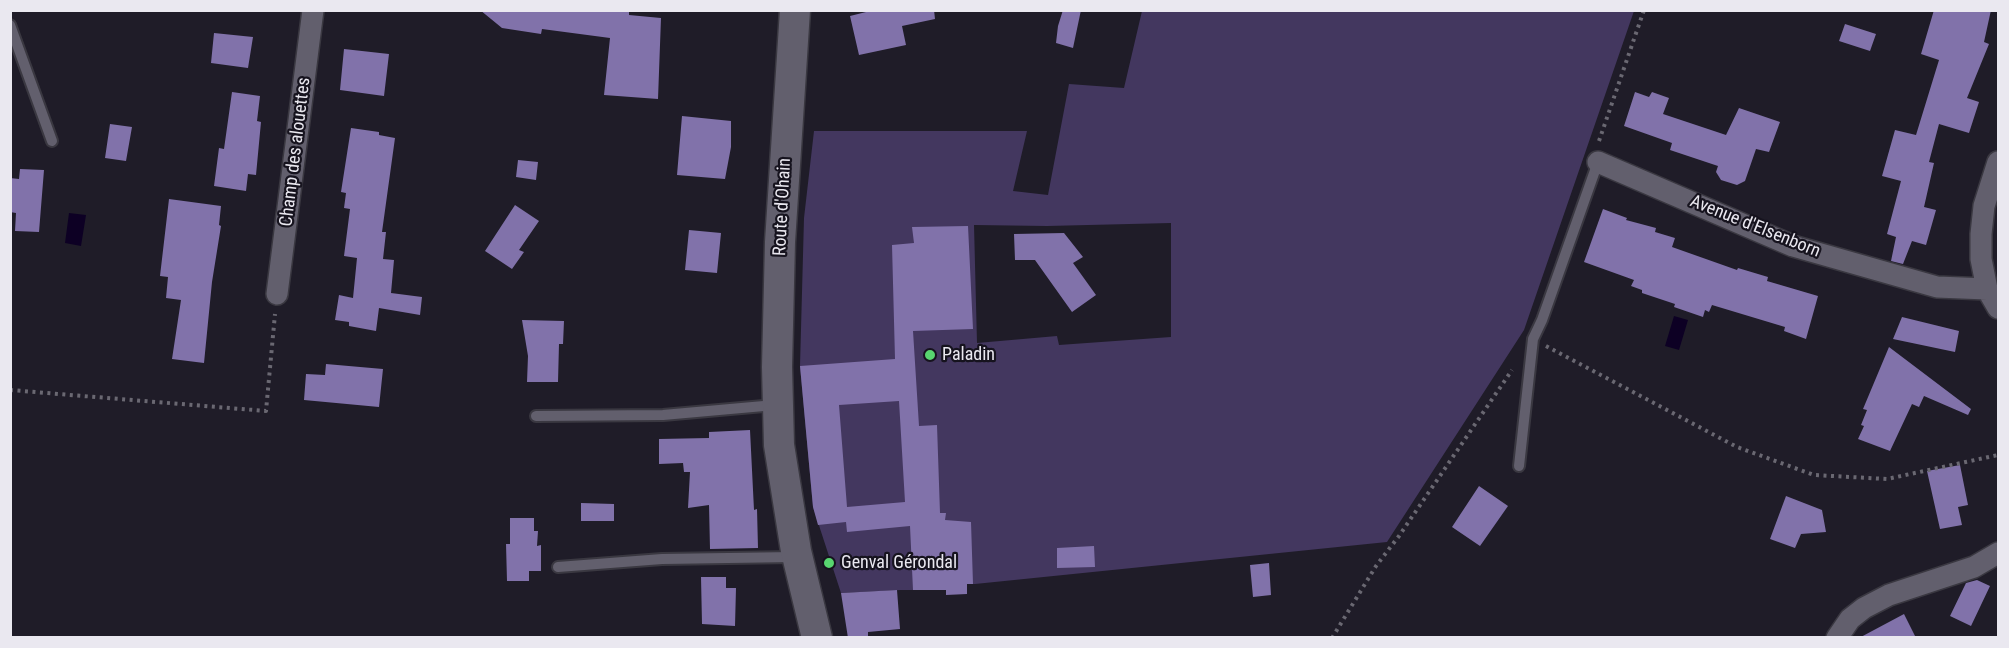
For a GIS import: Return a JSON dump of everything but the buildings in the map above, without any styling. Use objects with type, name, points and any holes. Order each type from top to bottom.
[{"type":"main road","name":"Route d'Ohain","points":[[795,10],[780,242],[777,367],[779,446],[798,554],[817,638]]},
{"type":"street","name":"Champ des alouettes","points":[[277,294],[313,10]]},
{"type":"street","name":"Avenue d'Elsenborn","points":[[1598,162],[1793,246],[1937,287],[1987,289]]},
{"type":"street","points":[[1998,162],[1984,206],[1981,234],[1981,259],[1987,289],[1998,309]]},
{"type":"street","points":[[1837,638],[1850,619],[1864,608],[1889,595],[1974,567],[1998,553]]},
{"type":"lane","points":[[10,25],[52,141]]},
{"type":"lane","points":[[1519,466],[1533,339],[1542,320],[1598,162]]},
{"type":"lane","points":[[536,416],[663,415],[778,404]]},
{"type":"lane","points":[[558,567],[662,559],[798,554]]},
{"type":"path","points":[[1598,162],[1599,140],[1644,10]]},
{"type":"path","points":[[10,390],[266,411],[277,294]]},
{"type":"path","points":[[1332,638],[1376,566],[1399,536],[1533,339],[1737,447],[1814,475],[1887,479],[1998,455]]},
{"type":"shaded area","points":[[1142,11],[1634,11],[1524,330],[1387,542],[975,584],[941,584],[940,590],[841,593],[813,507],[800,366],[804,218],[814,131],[1027,131],[1013,191],[1048,195],[1069,84],[1124,88]],"holes":[[[1171,223],[1171,337],[1059,345],[1057,336],[977,343],[974,225]]]},
{"type":"shaded area","points":[[69,213],[86,215],[81,246],[65,243]]},
{"type":"shaded area","points":[[1674,316],[1688,320],[1679,350],[1665,346]]},
{"type":"place","name":"Paladin","points":[[930,355]]},
{"type":"place","name":"Genval Gérondal","points":[[829,563]]}]
